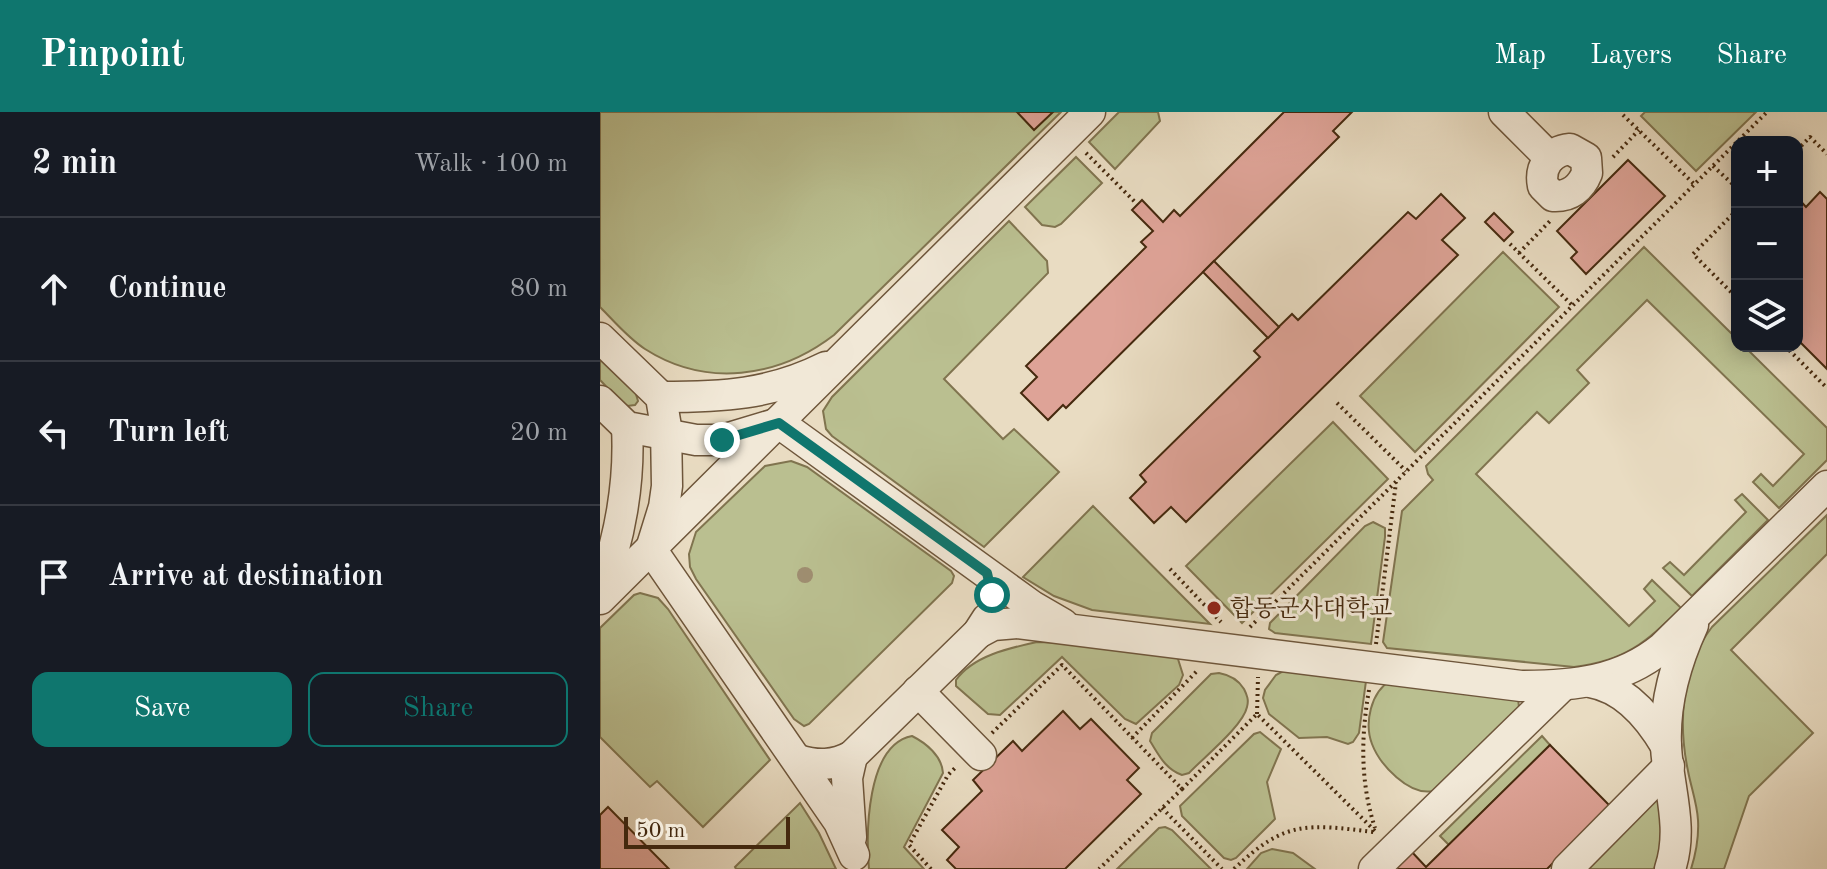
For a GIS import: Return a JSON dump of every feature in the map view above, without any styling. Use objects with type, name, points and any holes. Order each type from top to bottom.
[{"type":"street","points":[[600,599],[1090,112]]},
{"type":"street","points":[[1504,112],[1550,158]]},
{"type":"street","points":[[600,338],[661,397],[667,435],[666,496],[651,549]]},
{"type":"street","points":[[661,397],[759,392],[805,377],[846,355]]},
{"type":"street","points":[[600,401],[627,427],[696,440],[722,440],[779,423]]},
{"type":"street","points":[[779,423],[1048,616],[1077,629]]},
{"type":"street","points":[[600,591],[617,538],[627,469],[627,427]]},
{"type":"street","points":[[978,633],[1003,623],[1077,629],[1526,700],[1623,672],[1649,658],[1698,615],[1827,486]]},
{"type":"street","points":[[651,549],[839,822],[855,862]]},
{"type":"street","points":[[798,760],[822,765],[843,762],[852,756],[978,633],[990,611],[992,595],[987,573]]},
{"type":"street","points":[[1670,869],[1676,851],[1677,824],[1667,756],[1667,712],[1682,652],[1698,615]]},
{"type":"street","points":[[1576,684],[1612,688],[1631,702],[1648,719],[1667,756]]},
{"type":"street","points":[[918,691],[978,752]]},
{"type":"street","points":[[1374,869],[1526,700]]},
{"type":"street","points":[[852,756],[847,796],[855,862]]},
{"type":"street","points":[[1567,869],[1667,756]]},
{"type":"path","points":[[1242,634],[1767,112]]},
{"type":"path","points":[[1623,115],[1694,184]]},
{"type":"path","points":[[1803,144],[1810,137],[1827,154]]},
{"type":"path","points":[[1078,146],[1137,204]]},
{"type":"path","points":[[1713,166],[1731,182]]},
{"type":"path","points":[[1731,216],[1693,254],[1731,292]]},
{"type":"path","points":[[1510,244],[1572,305]]},
{"type":"path","points":[[1791,352],[1827,388]]},
{"type":"path","points":[[1337,403],[1406,471]]},
{"type":"path","points":[[1375,651],[1396,481]]},
{"type":"path","points":[[1170,569],[1221,622]]},
{"type":"path","points":[[1132,738],[1204,664]]},
{"type":"path","points":[[931,869],[909,845],[948,775],[978,752],[1062,665],[1182,789]]},
{"type":"path","points":[[1099,869],[1257,714],[1258,672]]},
{"type":"path","points":[[1371,680],[1363,755],[1367,796],[1376,832]]},
{"type":"path","points":[[1257,714],[1383,839]]},
{"type":"path","points":[[1162,808],[1222,869]]},
{"type":"path","points":[[1234,869],[1256,847],[1293,828],[1314,825],[1376,832]]},
{"type":"green space","points":[[600,112],[1061,112],[834,335],[812,350],[766,369],[717,373],[668,361],[645,349],[600,307]]},
{"type":"green space","points":[[1119,112],[1158,112],[1160,121],[1115,169],[1089,142]]},
{"type":"green space","points":[[1645,112],[1756,112],[1696,171],[1641,116]]},
{"type":"green space","points":[[1076,157],[1102,183],[1061,224],[1055,227],[1042,225],[1025,207]]},
{"type":"green space","points":[[1009,221],[1047,261],[1048,273],[944,379],[1003,439],[1014,429],[1059,472],[984,547],[832,436],[826,429],[823,411],[832,397]]},
{"type":"green space","points":[[1644,247],[1731,333],[1731,352],[1750,352],[1827,428],[1827,460],[1779,508],[1753,482],[1761,474],[1773,486],[1804,454],[1647,300],[1577,370],[1589,383],[1549,423],[1537,412],[1476,474],[1629,626],[1655,601],[1644,589],[1652,580],[1681,608],[1645,640],[1621,655],[1574,667],[1387,648],[1383,642],[1402,511],[1433,480],[1426,466]]},
{"type":"green space","points":[[1503,252],[1559,307],[1415,452],[1360,396]]},
{"type":"green space","points":[[600,357],[635,391],[638,401],[635,405],[622,403],[600,380]]},
{"type":"green space","points":[[1333,422],[1388,479],[1242,623],[1186,566]]},
{"type":"green space","points":[[791,461],[807,467],[954,576],[952,583],[804,726],[794,719],[696,579],[690,567],[689,554],[696,532],[765,466]]},
{"type":"green space","points":[[1742,494],[1768,520],[1692,596],[1663,568],[1670,562],[1684,575],[1746,512],[1735,500]]},
{"type":"green space","points":[[1093,506],[1210,624],[1092,610],[1054,596],[1023,577]]},
{"type":"green space","points":[[1827,515],[1827,554],[1731,650],[1813,733],[1749,796],[1724,869],[1691,869],[1697,845],[1698,820],[1685,753],[1683,715],[1688,677],[1694,660],[1712,627]]},
{"type":"green space","points":[[1373,522],[1385,528],[1385,537],[1371,644],[1275,633],[1269,629],[1270,623],[1365,526]]},
{"type":"green space","points":[[640,593],[658,598],[668,609],[770,760],[703,827],[657,781],[650,787],[600,737],[600,628],[634,595]]},
{"type":"green space","points":[[1037,642],[1077,643],[1173,655],[1178,659],[1183,675],[1179,685],[1136,724],[1125,719],[1062,657],[1000,715],[988,714],[956,686],[956,680],[963,672],[982,659]]},
{"type":"green space","points":[[1287,669],[1366,681],[1359,733],[1353,742],[1348,744],[1327,737],[1299,738],[1269,714],[1263,698],[1265,690],[1276,675]]},
{"type":"green space","points":[[1219,673],[1233,678],[1242,686],[1247,707],[1231,732],[1189,773],[1182,775],[1171,769],[1160,756],[1150,741],[1152,733],[1211,674]]},
{"type":"green space","points":[[1390,681],[1518,698],[1519,708],[1433,791],[1414,789],[1388,769],[1370,736],[1369,718],[1374,700]]},
{"type":"green space","points":[[1260,732],[1281,749],[1267,782],[1275,819],[1231,860],[1224,858],[1182,816],[1180,806],[1254,734]]},
{"type":"green space","points":[[912,736],[932,751],[940,761],[943,773],[904,847],[924,869],[869,869],[869,814],[877,773],[885,756],[897,743]]},
{"type":"green space","points":[[1542,736],[1550,745],[1449,845],[1440,836]]},
{"type":"green space","points":[[1656,797],[1662,814],[1663,833],[1654,869],[1588,869]]},
{"type":"green space","points":[[800,803],[836,869],[736,869],[735,867]]},
{"type":"green space","points":[[1159,828],[1172,830],[1211,869],[1117,869]]},
{"type":"green space","points":[[1272,849],[1293,853],[1315,869],[1247,869],[1261,853]]},
{"type":"building","points":[[1017,112],[1053,112],[1034,130]]},
{"type":"building","points":[[1284,112],[1352,112],[1333,131],[1339,137],[1066,408],[1063,405],[1048,420],[1021,393],[1037,377],[1026,366],[1146,247],[1141,242],[1153,231],[1132,210],[1142,200],[1163,222],[1174,210],[1180,216]]},
{"type":"building","points":[[1628,160],[1665,196],[1586,274],[1571,258],[1577,252],[1557,231]]},
{"type":"building","points":[[1820,192],[1827,199],[1827,369],[1803,345],[1803,204],[1806,207]]},
{"type":"building","points":[[1441,194],[1465,218],[1442,240],[1458,255],[1186,522],[1171,507],[1154,523],[1130,498],[1146,482],[1140,475],[1260,357],[1254,351],[1292,314],[1298,320],[1408,212],[1416,219]]},
{"type":"building","points":[[1494,213],[1513,232],[1504,241],[1485,222]]},
{"type":"building","points":[[1214,261],[1279,327],[1268,338],[1203,272]]},
{"type":"building","points":[[1063,711],[1080,729],[1091,719],[1139,768],[1127,780],[1141,794],[1065,869],[956,869],[947,860],[959,847],[942,830],[982,791],[973,780],[1013,741],[1022,751]]},
{"type":"building","points":[[1550,745],[1610,806],[1547,869],[1395,867],[1411,851],[1426,867]]},
{"type":"building","points":[[608,807],[669,869],[600,869],[600,815]]},
{"type":"place","name":"합동군사대학교","points":[[1214,608]]},
{"type":"route","points":[[722,440],[779,423],[987,573],[992,595]]}]
